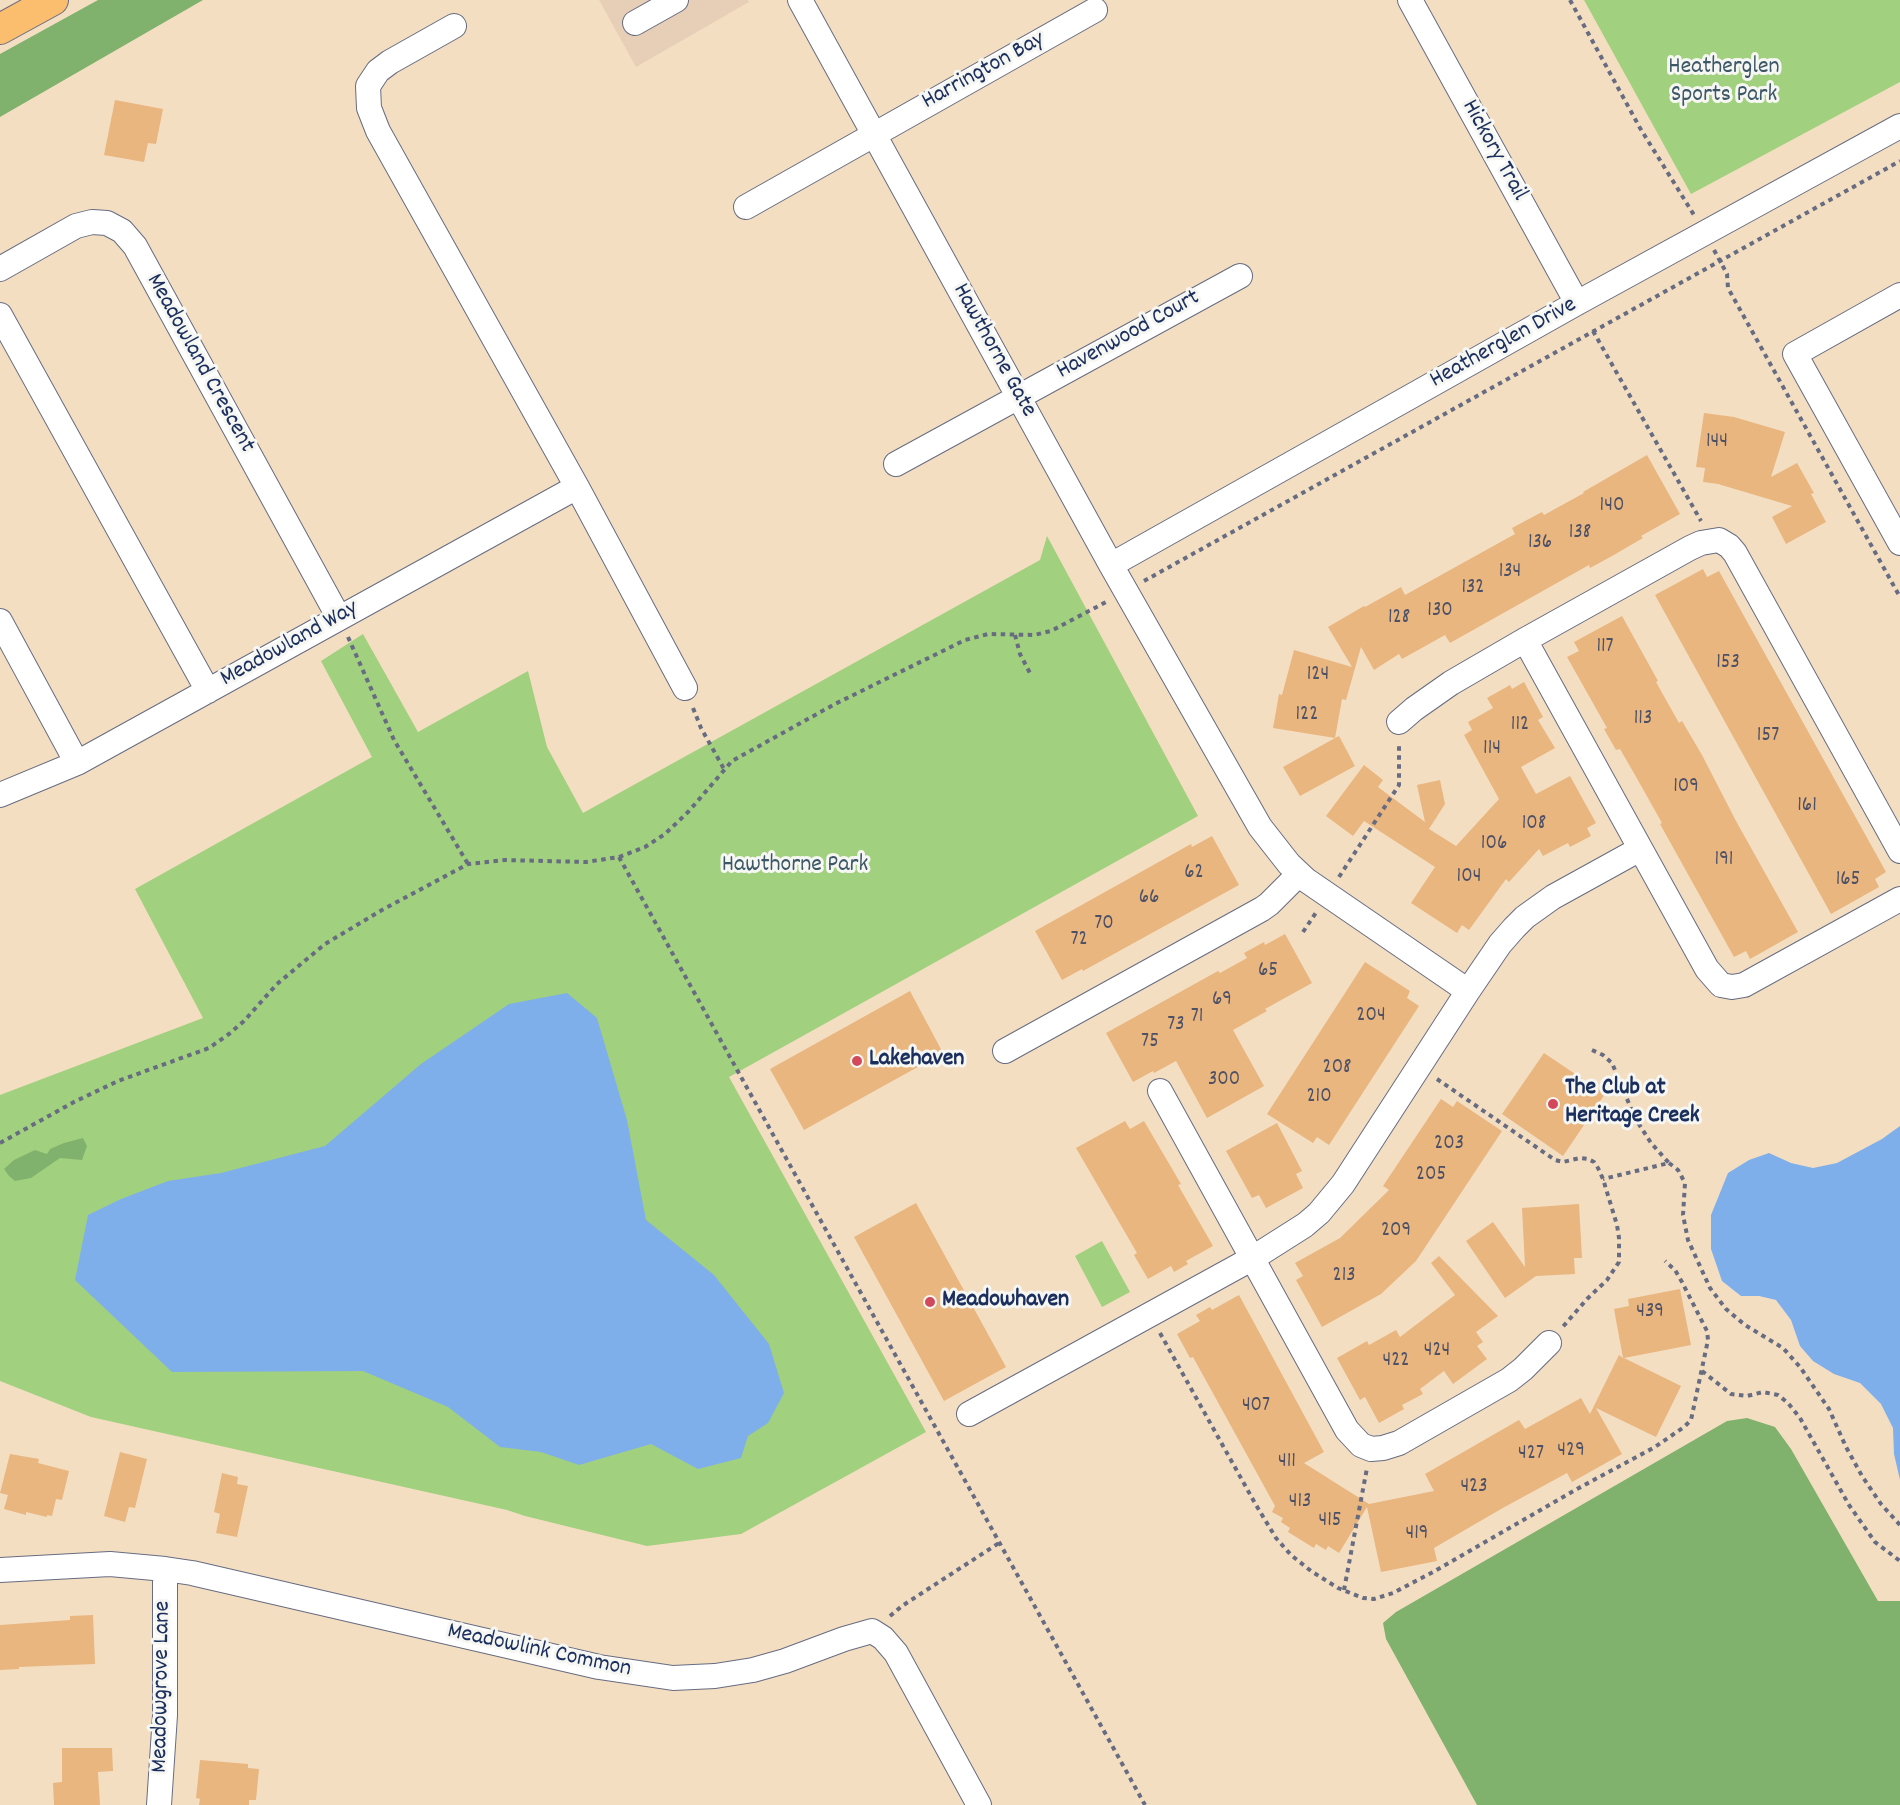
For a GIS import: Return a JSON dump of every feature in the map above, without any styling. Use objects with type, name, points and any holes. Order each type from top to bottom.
[{"type":"main road","points":[[0,29],[53,0]]},
{"type":"street","points":[[635,23],[676,0]]},
{"type":"street","name":"Hawthorne Gate","points":[[800,0],[1111,565],[1260,827],[1275,848],[1299,874],[1468,991]]},
{"type":"street","name":"Hickory Trail","points":[[1410,0],[1577,303]]},
{"type":"street","name":"Harrington Bay","points":[[746,207],[1095,10]]},
{"type":"street","points":[[454,26],[378,71],[368,86],[369,108],[378,131],[577,487],[685,688]]},
{"type":"street","name":"Heatherglen Drive","points":[[1111,565],[1577,303],[1900,126]]},
{"type":"street","name":"Meadowland Crescent","points":[[0,269],[76,226],[92,222],[107,223],[122,231],[135,246],[339,618]]},
{"type":"street","name":"Havenwood Court","points":[[896,464],[1240,276]]},
{"type":"street","points":[[1900,295],[1795,354],[1900,543]]},
{"type":"street","points":[[0,315],[208,690]]},
{"type":"street","name":"Meadowland Way","points":[[0,795],[77,763],[577,487]]},
{"type":"street","points":[[1399,722],[1451,683],[1525,640],[1690,548],[1719,540],[1735,553],[1900,851]]},
{"type":"street","points":[[0,621],[77,763]]},
{"type":"street","points":[[1525,640],[1707,969],[1721,985],[1732,987],[1744,984],[1900,899]]},
{"type":"street","points":[[969,1414],[1252,1258],[1305,1225],[1344,1184],[1500,944],[1525,916],[1553,897],[1640,849]]},
{"type":"street","points":[[1005,1051],[1262,909],[1299,874]]},
{"type":"street","points":[[1160,1091],[1347,1430],[1361,1444],[1371,1449],[1399,1443],[1509,1380],[1523,1370],[1549,1343]]},
{"type":"street","name":"Meadowlink Common","points":[[0,1569],[110,1564],[165,1569],[220,1578],[599,1667],[673,1678],[715,1676],[753,1670],[844,1639],[872,1632]]},
{"type":"street","name":"Meadowgrove Lane","points":[[159,1805],[165,1715],[165,1569]]},
{"type":"street","points":[[872,1632],[883,1638],[896,1653],[979,1805]]},
{"type":"path","points":[[1570,0],[1640,128],[1720,260],[1727,274],[1728,288],[1900,597]]},
{"type":"path","points":[[1148,579],[1900,161]]},
{"type":"path","points":[[1593,331],[1712,541]]},
{"type":"path","points":[[0,1143],[74,1102],[118,1081],[209,1048],[244,1021],[277,984],[326,944],[382,910],[468,864],[505,860],[586,862],[619,857],[645,848],[665,834],[689,811],[732,761],[835,704],[965,640],[988,634],[1015,635],[1051,631],[1094,609]]},
{"type":"path","points":[[339,618],[393,740],[468,864]]},
{"type":"path","points":[[1015,635],[1020,654],[1031,675]]},
{"type":"path","points":[[685,688],[701,729],[723,769]]},
{"type":"path","points":[[1303,932],[1399,785],[1399,722]]},
{"type":"path","points":[[619,857],[1145,1805]]},
{"type":"path","points":[[1592,1050],[1603,1055],[1612,1063],[1635,1118],[1651,1143],[1678,1170],[1685,1183],[1683,1215],[1688,1240],[1710,1288],[1726,1309],[1745,1325],[1783,1348],[1800,1367],[1829,1409],[1862,1476],[1881,1504],[1900,1525]]},
{"type":"path","points":[[1419,1067],[1555,1160],[1563,1162],[1580,1158],[1594,1162],[1603,1179],[1618,1232],[1619,1262],[1607,1280],[1587,1299],[1549,1343]]},
{"type":"path","points":[[1603,1179],[1669,1163]]},
{"type":"path","points":[[1149,1314],[1276,1538],[1291,1555],[1311,1571],[1344,1590],[1363,1598],[1374,1599],[1393,1593],[1443,1566],[1655,1447],[1691,1420],[1702,1371],[1707,1331],[1675,1270],[1665,1261]]},
{"type":"path","points":[[1702,1371],[1731,1394],[1747,1396],[1764,1392],[1778,1395],[1788,1403],[1800,1418],[1849,1505],[1875,1542],[1900,1561]]},
{"type":"path","points":[[1344,1590],[1371,1449]]},
{"type":"path","points":[[872,1632],[902,1606],[999,1543]]},
{"type":"shaded area","points":[[599,0],[748,0],[749,2],[636,67]]},
{"type":"green space","points":[[98,0],[203,0],[0,117],[0,54]]},
{"type":"green space","name":"Heatherglen Sports Park","points":[[1584,0],[1900,0],[1900,82],[1691,194]]},
{"type":"green space","name":"Hawthorne Park","points":[[1047,536],[1198,816],[729,1077],[926,1432],[741,1534],[647,1546],[507,1510],[91,1417],[0,1381],[0,1095],[203,1018],[135,889],[372,757],[321,661],[363,634],[418,732],[528,671],[547,747],[583,813],[1040,560]]},
{"type":"green space","points":[[83,1138],[87,1146],[82,1160],[60,1158],[31,1178],[15,1181],[4,1169],[14,1160],[35,1150],[47,1154],[50,1149]]},
{"type":"green space","points":[[1102,1241],[1130,1292],[1102,1307],[1075,1256]]},
{"type":"green space","points":[[1747,1418],[1775,1427],[1791,1449],[1878,1601],[1900,1601],[1900,1805],[1477,1805],[1386,1639],[1383,1623],[1396,1612],[1727,1421]]},
{"type":"water","points":[[567,993],[597,1018],[627,1120],[646,1220],[714,1275],[769,1344],[784,1393],[768,1423],[748,1436],[741,1458],[698,1469],[651,1444],[579,1465],[541,1452],[500,1447],[448,1407],[363,1371],[172,1372],[75,1280],[88,1215],[121,1199],[168,1181],[221,1173],[325,1146],[421,1064],[509,1004]]},
{"type":"water","points":[[1900,1126],[1900,1480],[1894,1454],[1893,1428],[1881,1404],[1860,1383],[1834,1374],[1813,1361],[1800,1346],[1791,1320],[1776,1300],[1759,1296],[1741,1296],[1722,1281],[1711,1249],[1711,1215],[1728,1173],[1749,1160],[1769,1153],[1791,1163],[1813,1168],[1837,1163],[1882,1139]]},
{"type":"building","points":[[115,100],[163,109],[156,144],[148,143],[144,162],[104,155]]},
{"type":"building","points":[[1704,413],[1734,417],[1785,432],[1771,477],[1797,463],[1814,493],[1811,494],[1826,522],[1786,544],[1772,517],[1792,506],[1718,484],[1703,482],[1705,468],[1696,467]]},
{"type":"building","points":[[1647,455],[1680,514],[1612,556],[1590,568],[1589,565],[1450,643],[1445,635],[1402,659],[1399,654],[1374,670],[1361,647],[1346,700],[1342,699],[1335,738],[1273,728],[1279,694],[1282,695],[1294,650],[1352,667],[1328,627],[1401,587],[1405,595],[1515,534],[1512,528],[1542,512],[1544,515]]},
{"type":"building","points":[[1703,569],[1707,577],[1719,571],[1886,872],[1875,879],[1879,887],[1831,914],[1655,595]]},
{"type":"building","points":[[1622,616],[1658,681],[1656,682],[1679,723],[1682,721],[1702,755],[1798,932],[1750,959],[1746,951],[1734,957],[1635,775],[1620,749],[1616,750],[1604,729],[1607,728],[1567,657],[1579,651],[1574,642]]},
{"type":"building","points":[[1524,682],[1543,717],[1538,720],[1555,748],[1521,767],[1536,794],[1570,776],[1596,823],[1587,828],[1591,836],[1570,847],[1568,843],[1543,856],[1539,849],[1509,882],[1506,879],[1469,930],[1462,925],[1457,933],[1411,903],[1435,867],[1364,821],[1353,836],[1326,816],[1364,765],[1383,780],[1378,787],[1425,822],[1417,785],[1440,780],[1445,804],[1429,829],[1456,846],[1499,799],[1464,735],[1472,730],[1468,722],[1493,708],[1487,698],[1510,685],[1512,689]]},
{"type":"building","points":[[1339,736],[1355,766],[1300,796],[1283,767]]},
{"type":"building","points":[[1212,836],[1239,885],[1083,971],[1082,969],[1062,980],[1035,931],[1191,844],[1192,847]]},
{"type":"building","points":[[1285,934],[1312,983],[1233,1030],[1264,1086],[1207,1118],[1176,1061],[1133,1082],[1106,1033],[1218,971],[1220,973],[1247,958],[1244,953]]},
{"type":"building","points":[[1365,962],[1410,991],[1407,998],[1419,1006],[1329,1145],[1317,1137],[1313,1143],[1267,1114]]},
{"type":"building","name":"Lakehaven","points":[[910,991],[943,1053],[804,1130],[770,1069]]},
{"type":"building","name":"The Club at Heritage Creek","points":[[1544,1053],[1605,1094],[1563,1156],[1502,1114]]},
{"type":"building","points":[[1441,1099],[1453,1107],[1457,1101],[1502,1131],[1416,1261],[1381,1294],[1322,1327],[1296,1280],[1303,1276],[1295,1263],[1340,1238],[1389,1190],[1383,1186]]},
{"type":"building","points":[[1125,1121],[1130,1129],[1144,1121],[1181,1184],[1178,1185],[1213,1246],[1186,1261],[1188,1264],[1174,1272],[1171,1266],[1148,1279],[1134,1255],[1137,1253],[1076,1148]]},
{"type":"building","points":[[1277,1123],[1302,1171],[1296,1174],[1303,1188],[1266,1208],[1259,1195],[1252,1198],[1226,1151]]},
{"type":"building","name":"Meadowhaven","points":[[916,1203],[1006,1367],[944,1401],[854,1237]]},
{"type":"building","points":[[1579,1204],[1582,1258],[1574,1258],[1575,1274],[1536,1276],[1505,1298],[1466,1241],[1493,1222],[1525,1267],[1522,1208]]},
{"type":"building","points":[[1439,1256],[1498,1316],[1476,1332],[1483,1342],[1477,1346],[1487,1359],[1453,1384],[1444,1371],[1420,1389],[1423,1394],[1402,1405],[1404,1409],[1379,1423],[1365,1397],[1360,1400],[1337,1358],[1367,1341],[1369,1345],[1396,1330],[1400,1337],[1455,1295],[1431,1263]]},
{"type":"building","points":[[1680,1289],[1691,1345],[1624,1358],[1681,1386],[1656,1437],[1596,1408],[1622,1454],[1572,1482],[1567,1473],[1501,1509],[1434,1548],[1437,1561],[1381,1572],[1367,1507],[1339,1553],[1328,1546],[1326,1550],[1316,1544],[1314,1548],[1288,1532],[1290,1528],[1281,1522],[1283,1518],[1272,1512],[1275,1506],[1193,1357],[1190,1358],[1177,1334],[1200,1321],[1196,1315],[1210,1307],[1212,1310],[1239,1295],[1324,1452],[1304,1463],[1369,1504],[1434,1491],[1425,1474],[1519,1420],[1525,1429],[1581,1398],[1590,1414],[1619,1355],[1623,1358],[1614,1309],[1629,1306],[1628,1299]]},
{"type":"building","points":[[120,1452],[147,1459],[135,1508],[129,1507],[125,1522],[104,1516]]},
{"type":"building","points":[[10,1454],[39,1459],[38,1463],[69,1471],[62,1500],[56,1499],[52,1516],[26,1512],[26,1515],[4,1509],[8,1495],[0,1493]]},
{"type":"building","points":[[222,1473],[238,1477],[237,1484],[248,1486],[237,1537],[216,1533],[220,1514],[214,1512]]},
{"type":"building","points":[[93,1615],[95,1664],[0,1670],[0,1625],[70,1620],[70,1616]]},
{"type":"building","points":[[62,1748],[112,1748],[113,1771],[98,1772],[100,1805],[54,1805],[53,1783],[62,1782]]},
{"type":"building","points":[[200,1760],[248,1764],[248,1768],[259,1769],[256,1800],[249,1800],[249,1805],[199,1805],[200,1799],[196,1798]]},
{"type":"place","name":"Lakehaven","points":[[857,1061]]},
{"type":"place","name":"The Club at Heritage Creek","points":[[1553,1104]]},
{"type":"place","name":"Meadowhaven","points":[[930,1302]]}]
